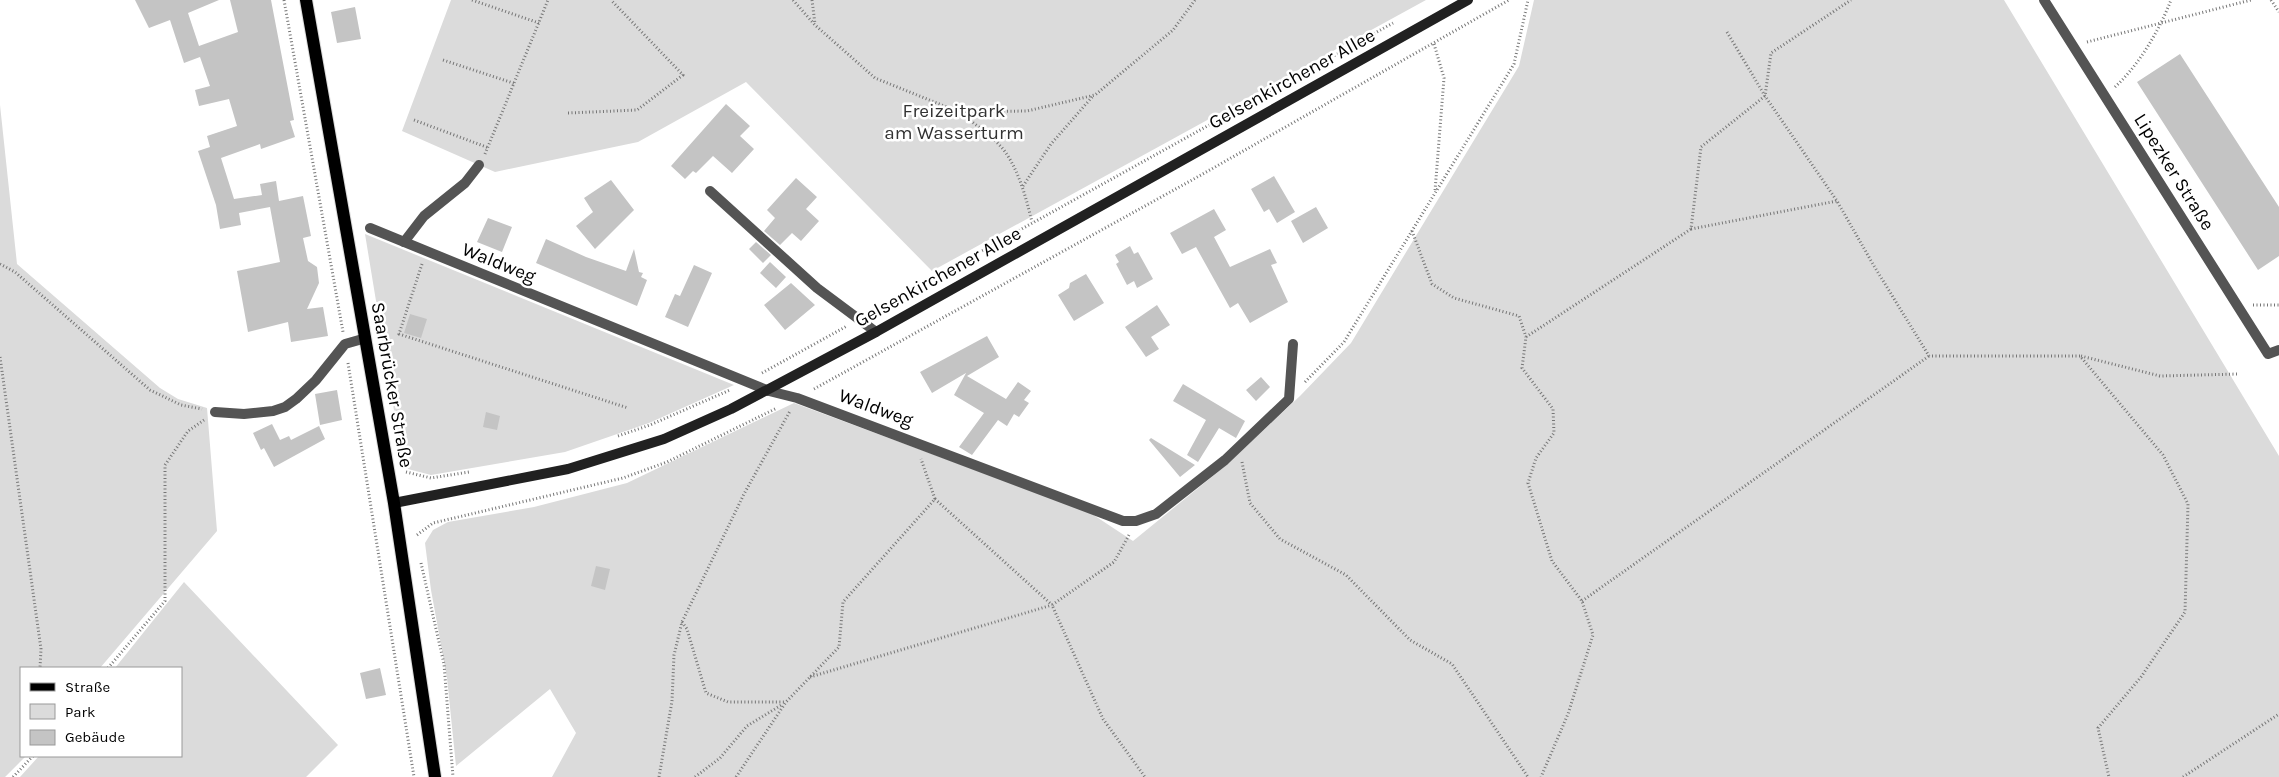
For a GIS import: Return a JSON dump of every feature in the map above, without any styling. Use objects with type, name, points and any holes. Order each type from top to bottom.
[{"type":"main road","name":"Saarbrücker Straße","points":[[306,0],[394,503],[435,777]]},
{"type":"main road","name":"Gelsenkirchener Allee","points":[[394,503],[568,469],[664,439],[769,391],[1468,0]]},
{"type":"street","name":"Lipezker Straße","points":[[2044,0],[2268,354],[2279,350]]},
{"type":"street","points":[[404,242],[424,216],[465,182],[479,165]]},
{"type":"street","points":[[710,191],[817,288],[876,332]]},
{"type":"street","name":"Waldweg","points":[[370,228],[745,382],[769,391],[797,398],[915,441],[1123,521],[1136,521]]},
{"type":"street","points":[[215,412],[244,414],[273,411],[285,407],[316,380],[345,344],[366,338]]},
{"type":"street","points":[[1136,521],[1156,514],[1225,460],[1289,399],[1293,344]]},
{"type":"path","points":[[284,0],[330,249],[414,777]]},
{"type":"path","points":[[472,0],[539,23]]},
{"type":"path","points":[[479,165],[489,148],[516,84],[548,0]]},
{"type":"path","points":[[568,113],[637,110],[683,75],[611,0]]},
{"type":"path","points":[[793,0],[815,25],[875,78],[959,112],[992,138],[1005,152],[1022,186],[1032,222]]},
{"type":"path","points":[[812,0],[815,25]]},
{"type":"path","points":[[1022,186],[1051,144],[1095,94],[1173,30],[1195,0]]},
{"type":"path","points":[[1289,399],[1344,342],[1514,64],[1528,0]]},
{"type":"path","points":[[1691,229],[1702,147],[1765,96],[1771,53],[1852,0]]},
{"type":"path","points":[[2113,89],[2126,77],[2161,23],[2171,0]]},
{"type":"path","points":[[2084,42],[2251,0]]},
{"type":"path","points":[[2271,0],[2279,12]]},
{"type":"path","points":[[613,438],[650,425],[745,382],[1401,19]]},
{"type":"path","points":[[1727,32],[1765,96],[1838,201],[1929,356]]},
{"type":"path","points":[[1434,44],[1444,78],[1435,193]]},
{"type":"path","points":[[443,60],[516,84]]},
{"type":"path","points":[[959,112],[1027,111],[1095,94]]},
{"type":"path","points":[[414,120],[489,148]]},
{"type":"path","points":[[1526,337],[1691,229],[1838,201]]},
{"type":"path","points":[[1412,231],[1432,284],[1454,298],[1519,316],[1526,337],[1522,368],[1553,409],[1554,433],[1536,458],[1528,483],[1552,560],[1582,601],[1593,635],[1568,714],[1541,777]]},
{"type":"path","points":[[426,252],[399,334],[628,408]]},
{"type":"path","points":[[0,264],[15,272],[150,390],[181,405],[215,412]]},
{"type":"path","points":[[2252,306],[2279,305]]},
{"type":"path","points":[[1582,601],[1929,356],[2080,356],[2160,376],[2238,374]]},
{"type":"path","points":[[2080,356],[2163,455],[2188,504],[2184,612],[2141,677],[2098,728],[2109,777]]},
{"type":"path","points":[[0,357],[42,649],[40,667]]},
{"type":"path","points":[[659,777],[672,701],[674,654],[682,622],[744,494],[797,398]]},
{"type":"path","points":[[109,667],[165,601],[165,465],[188,431],[215,412]]},
{"type":"path","points":[[915,441],[935,498],[1052,605],[1102,719],[1145,777]]},
{"type":"path","points":[[1238,447],[1250,502],[1280,539],[1346,575],[1410,640],[1452,664],[1528,777]]},
{"type":"path","points":[[406,472],[431,478],[479,470]]},
{"type":"path","points":[[736,777],[786,702],[839,647],[843,602],[935,498]]},
{"type":"path","points":[[810,677],[1052,605],[1114,562],[1136,521]]},
{"type":"path","points":[[419,556],[444,664],[453,777]]},
{"type":"path","points":[[682,622],[687,629],[706,692],[728,702],[786,702]]},
{"type":"path","points":[[694,777],[720,758],[747,726],[786,702]]},
{"type":"path","points":[[2183,777],[2279,714]]},
{"type":"path","points":[[13,777],[32,757]]},
{"type":"green space","name":"Freizeitpark am Wasserturm","points":[[451,0],[1426,0],[932,271],[746,82],[638,142],[495,172],[402,131]]},
{"type":"green space","points":[[1534,0],[2004,0],[2279,456],[2279,777],[552,777],[576,733],[550,689],[456,766],[447,678],[431,590],[425,543],[433,530],[448,522],[534,507],[627,483],[794,403],[1089,512],[1133,541],[1224,467],[1300,396],[1351,343],[1519,66]]},
{"type":"green space","points":[[0,105],[17,264],[160,388],[178,399],[207,408],[217,531],[101,667],[20,667],[20,757],[25,757],[5,777],[0,777]]},
{"type":"green space","points":[[365,234],[734,385],[649,423],[565,452],[431,475],[408,469],[401,453]]},
{"type":"green space","points":[[184,582],[338,745],[306,777],[20,777],[38,757],[182,757],[182,667],[116,667]]},
{"type":"building","points":[[135,0],[219,0],[188,13],[199,46],[238,32],[230,0],[271,0],[294,120],[290,121],[295,137],[261,149],[260,144],[221,158],[234,199],[262,195],[260,184],[276,181],[279,201],[303,196],[311,236],[303,238],[308,261],[317,267],[319,283],[307,309],[323,307],[328,336],[291,342],[288,322],[248,332],[237,271],[280,262],[270,207],[239,213],[241,225],[220,229],[216,205],[198,151],[210,147],[207,136],[237,126],[229,99],[199,106],[195,90],[210,86],[200,57],[184,63],[170,20],[149,28]]},
{"type":"building","points":[[355,7],[361,39],[337,43],[331,12]]},
{"type":"building","points":[[2180,54],[2279,207],[2279,256],[2258,270],[2137,82]]},
{"type":"building","points":[[726,104],[750,126],[740,136],[754,149],[732,173],[713,156],[696,173],[693,171],[685,179],[671,166]]},
{"type":"building","points":[[1274,176],[1295,212],[1277,223],[1269,209],[1264,212],[1251,189]]},
{"type":"building","points":[[796,178],[817,197],[806,209],[819,221],[801,241],[792,233],[780,245],[764,231],[775,218],[767,210]]},
{"type":"building","points":[[611,180],[634,210],[595,249],[576,226],[593,212],[584,198]]},
{"type":"building","points":[[1316,207],[1328,228],[1303,243],[1291,221]]},
{"type":"building","points":[[1214,209],[1226,230],[1214,237],[1230,267],[1270,249],[1277,263],[1271,265],[1288,302],[1250,323],[1238,303],[1230,308],[1196,247],[1182,254],[1170,233]]},
{"type":"building","points":[[488,218],[512,227],[502,252],[477,242]]},
{"type":"building","points":[[546,239],[586,257],[626,271],[634,249],[639,272],[643,273],[641,277],[647,280],[637,306],[536,263]]},
{"type":"building","points":[[756,242],[771,255],[763,263],[749,249]]},
{"type":"building","points":[[1130,246],[1134,254],[1138,252],[1153,279],[1137,288],[1134,281],[1127,285],[1116,264],[1119,262],[1115,255]]},
{"type":"building","points":[[770,262],[786,277],[776,288],[760,273]]},
{"type":"building","points":[[694,265],[712,273],[688,327],[665,317],[675,294],[680,296]]},
{"type":"building","points":[[1086,274],[1104,303],[1074,321],[1058,295],[1069,288],[1070,283]]},
{"type":"building","points":[[791,283],[815,305],[785,330],[764,305]]},
{"type":"building","points":[[1157,305],[1170,325],[1151,337],[1159,349],[1146,357],[1125,327]]},
{"type":"building","points":[[410,314],[427,319],[421,338],[404,333]]},
{"type":"building","points":[[987,336],[999,357],[967,376],[1006,399],[1018,382],[1031,391],[1024,400],[1029,403],[1019,417],[1014,414],[1007,426],[998,420],[972,455],[959,447],[984,413],[954,395],[966,373],[932,393],[920,372]]},
{"type":"building","points":[[1261,377],[1270,387],[1256,401],[1246,390]]},
{"type":"building","points":[[1183,384],[1245,421],[1236,438],[1219,428],[1198,462],[1187,455],[1206,420],[1173,401]]},
{"type":"building","points":[[337,390],[342,420],[320,425],[315,394]]},
{"type":"building","points":[[486,412],[500,416],[497,430],[483,427]]},
{"type":"building","points":[[272,424],[280,440],[289,436],[291,440],[319,426],[325,439],[274,467],[264,448],[261,450],[253,433]]},
{"type":"building","points":[[1151,438],[1195,465],[1180,477],[1149,440]]},
{"type":"building","points":[[596,566],[610,569],[605,590],[591,586]]},
{"type":"building","points":[[380,668],[386,695],[366,699],[360,673]]}]
